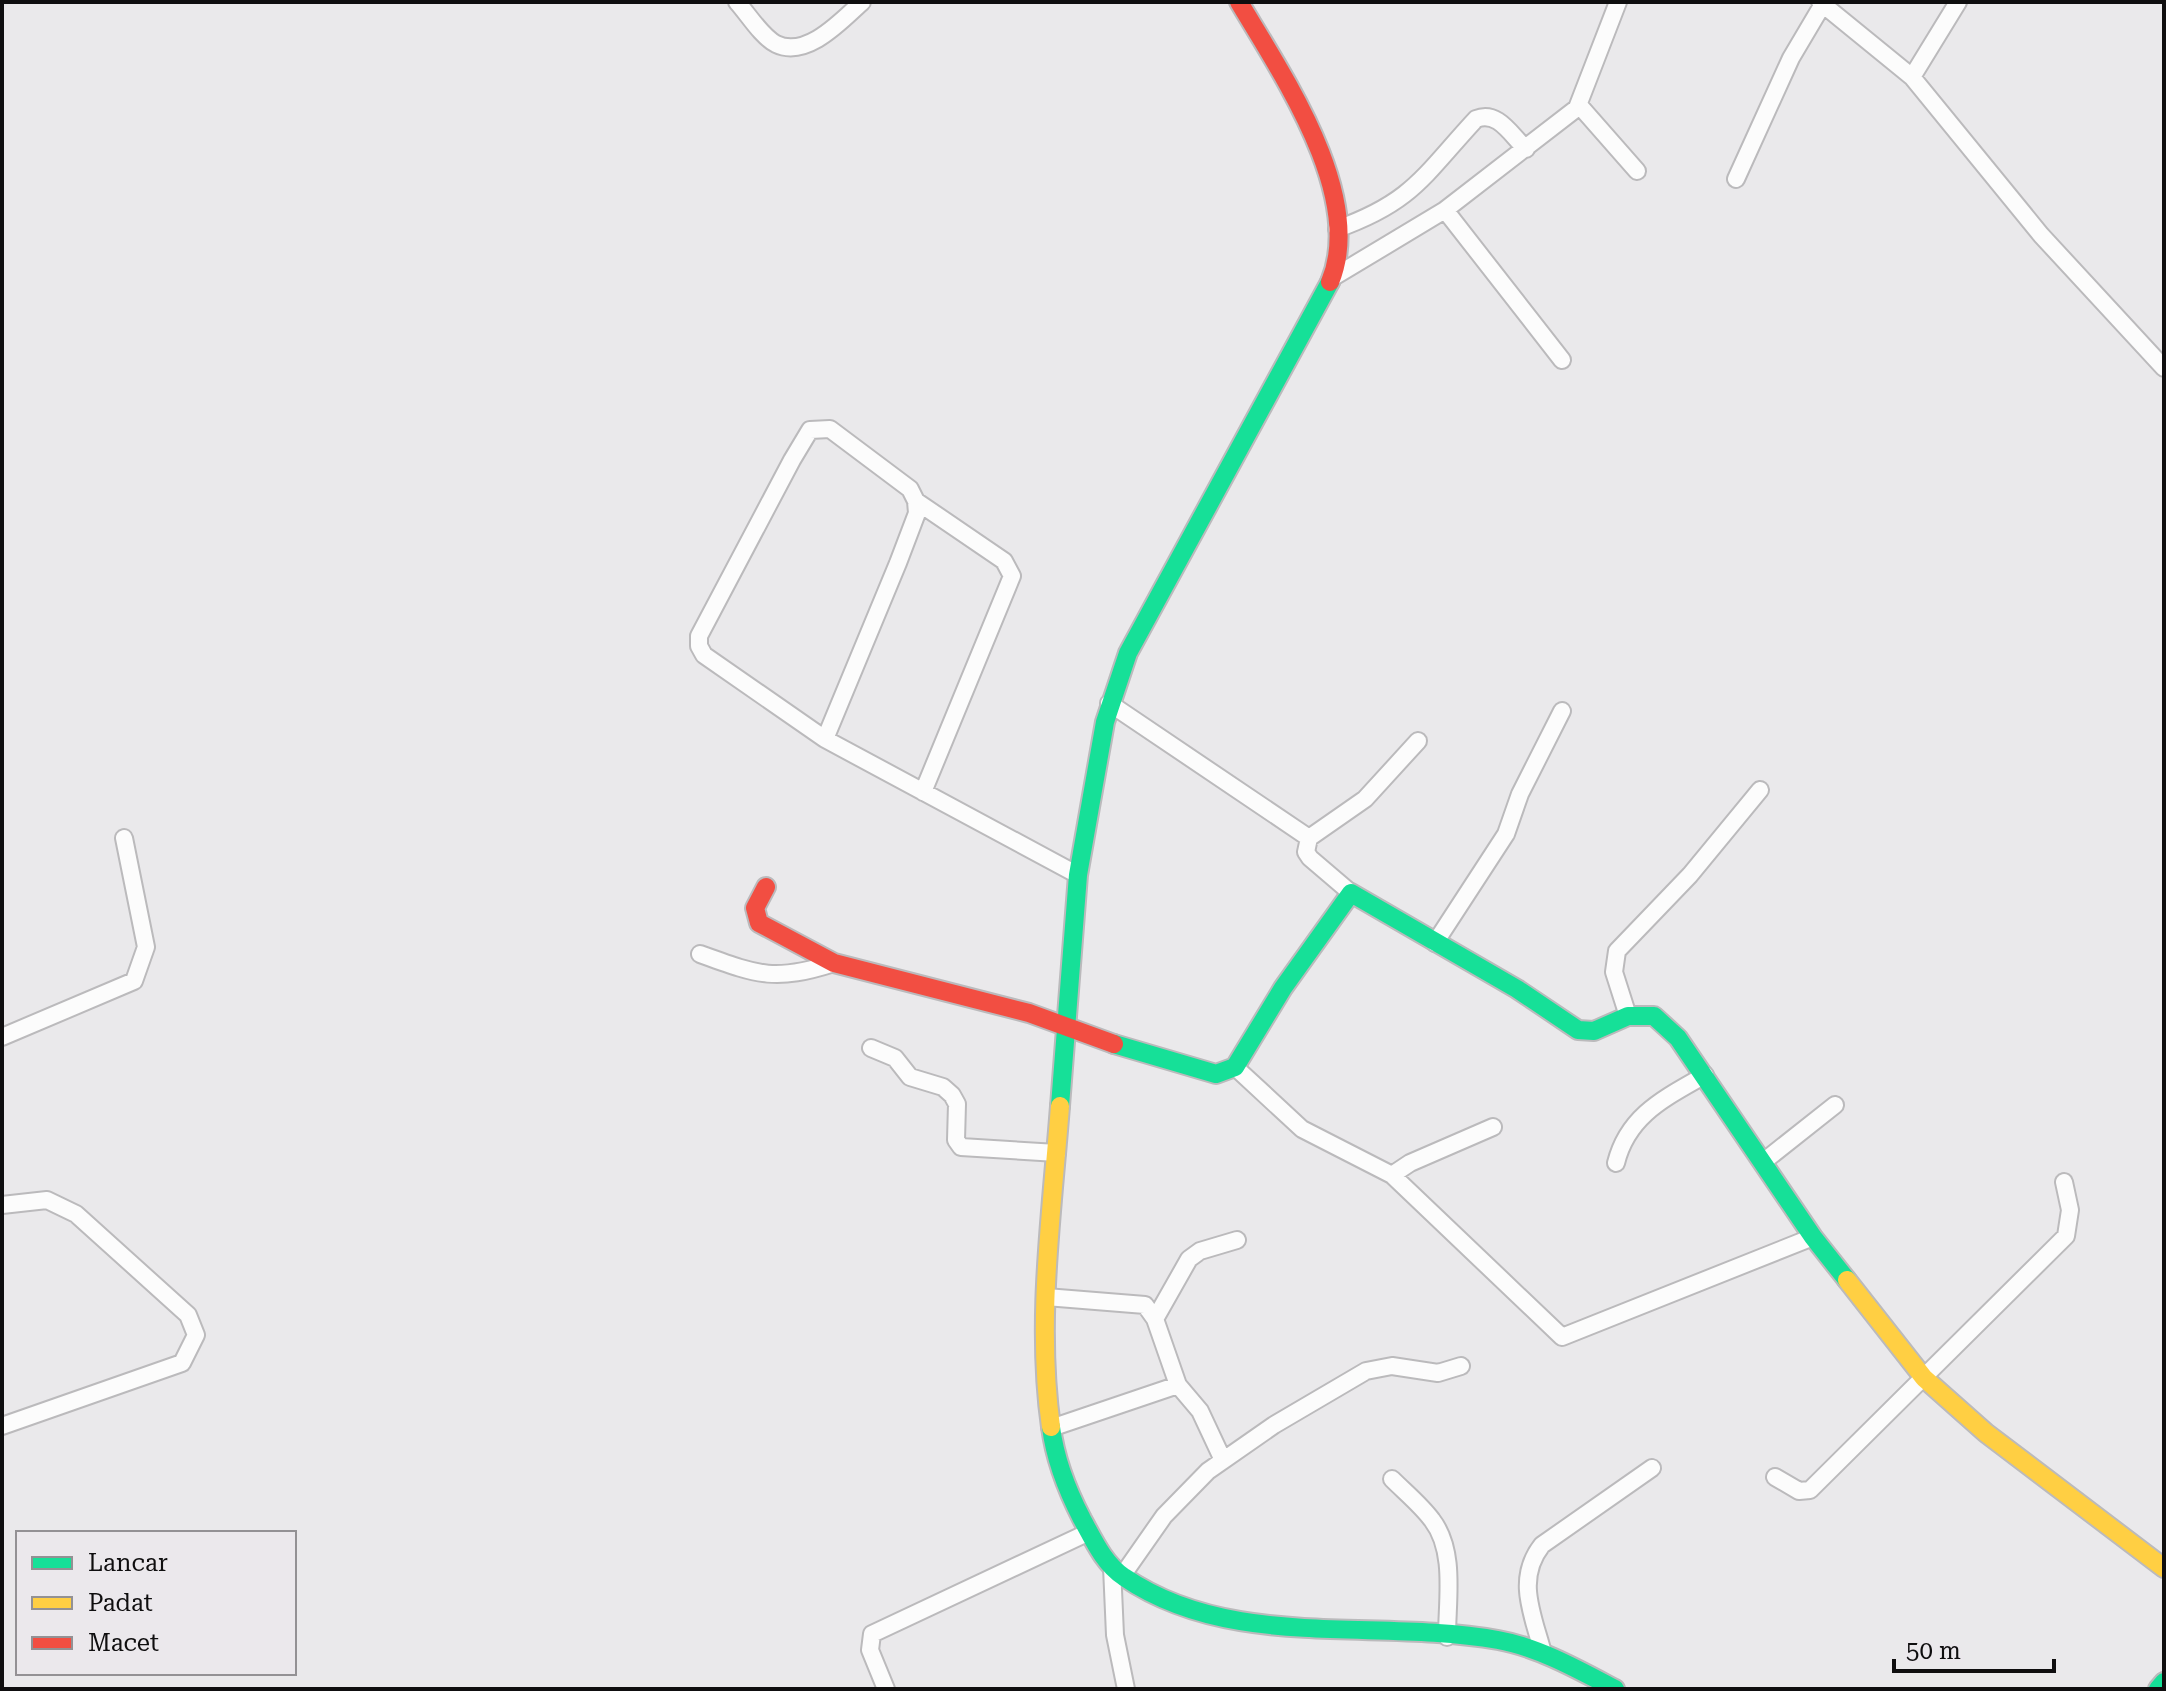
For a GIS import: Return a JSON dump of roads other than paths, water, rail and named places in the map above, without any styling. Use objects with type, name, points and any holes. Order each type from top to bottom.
[{"type":"main road","points":[[1239,2],[1319,154],[1337,229],[1332,278],[1135,641],[1109,703],[1078,875],[1046,1297],[1045,1386],[1051,1428],[1070,1496],[1087,1533],[1117,1571],[1168,1601],[1238,1621],[1499,1640],[1543,1653],[1615,1689]]},
{"type":"main road","points":[[766,887],[755,908],[759,923],[834,963],[1029,1013],[1216,1074],[1235,1067],[1283,988],[1351,893],[1517,989],[1578,1030],[1594,1031],[1628,1016],[1645,1014],[1661,1022],[1705,1075],[1813,1237],[1924,1378],[1986,1433],[2164,1568]]},
{"type":"main road","points":[[2158,1689],[2164,1682]]},
{"type":"street","points":[[737,2],[773,43],[785,47],[829,32],[862,2]]},
{"type":"street","points":[[1332,278],[1445,210],[1579,105],[1618,2]]},
{"type":"street","points":[[1912,77],[1958,2]]},
{"type":"street","points":[[1736,179],[1791,58],[1821,3],[1912,77],[2041,235],[2164,368]]},
{"type":"street","points":[[1579,105],[1637,171]]},
{"type":"street","points":[[1337,229],[1388,209],[1410,193],[1476,119],[1485,116],[1495,118],[1526,149]]},
{"type":"street","points":[[1445,210],[1562,360]]},
{"type":"street","points":[[825,739],[917,513],[910,489],[830,429],[810,430],[699,636],[699,646],[704,655],[825,739],[1078,875]]},
{"type":"street","points":[[916,501],[1004,561],[1011,568],[1012,576],[923,792]]},
{"type":"street","points":[[1109,703],[1309,838]]},
{"type":"street","points":[[1435,943],[1506,834],[1520,794],[1562,711]]},
{"type":"street","points":[[1351,893],[1310,858],[1306,852],[1309,838],[1374,790],[1418,741]]},
{"type":"street","points":[[1628,1016],[1614,972],[1617,951],[1690,875],[1760,790]]},
{"type":"street","points":[[2,1037],[134,981],[146,947],[124,838]]},
{"type":"street","points":[[700,954],[770,976],[796,974],[834,963]]},
{"type":"street","points":[[871,1048],[895,1058],[910,1077],[943,1087],[952,1095],[957,1104],[956,1140],[961,1147],[1057,1153]]},
{"type":"street","points":[[1235,1067],[1302,1129],[1392,1175],[1562,1337],[1813,1237]]},
{"type":"street","points":[[1616,1163],[1635,1120],[1705,1075]]},
{"type":"street","points":[[1763,1162],[1835,1105]]},
{"type":"street","points":[[1392,1175],[1424,1156],[1493,1127]]},
{"type":"street","points":[[1775,1477],[1799,1491],[1810,1490],[2066,1236],[2070,1210],[2064,1182]]},
{"type":"street","points":[[2,1205],[47,1200],[76,1214],[188,1315],[196,1335],[182,1363],[2,1426]]},
{"type":"street","points":[[1155,1319],[1189,1259],[1200,1251],[1237,1240]]},
{"type":"street","points":[[1046,1297],[1145,1305],[1155,1319],[1178,1385],[1200,1411],[1222,1458]]},
{"type":"street","points":[[1126,1689],[1115,1635],[1117,1571],[1164,1516],[1222,1458],[1366,1371],[1392,1366],[1438,1373],[1461,1366]]},
{"type":"street","points":[[1051,1428],[1178,1385]]},
{"type":"street","points":[[1543,1653],[1527,1592],[1526,1574],[1532,1560],[1542,1545],[1652,1468]]},
{"type":"street","points":[[1392,1479],[1432,1520],[1441,1534],[1447,1558],[1447,1637]]},
{"type":"street","points":[[886,1689],[870,1650],[872,1634],[1087,1533]]}]
